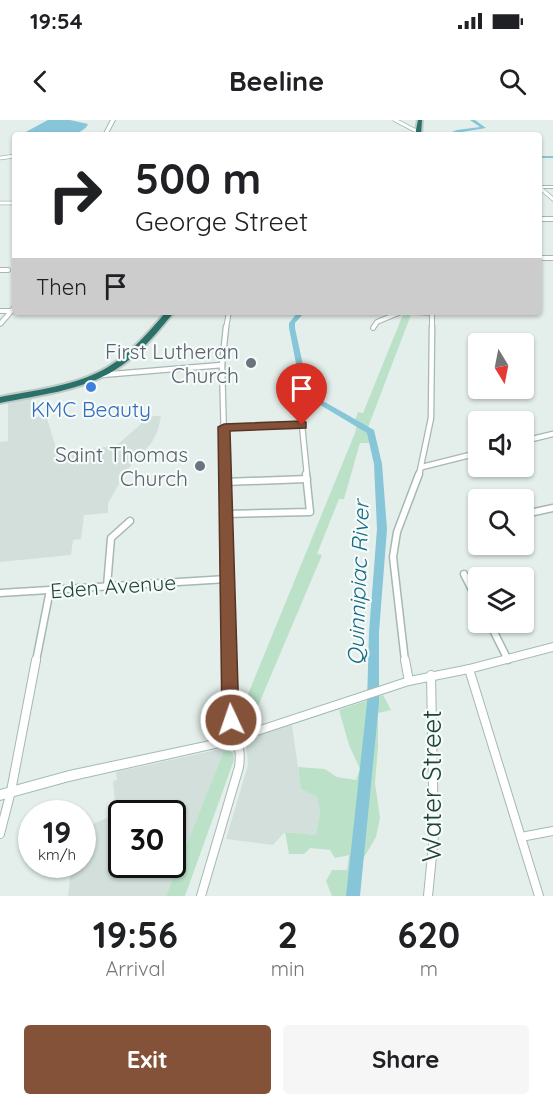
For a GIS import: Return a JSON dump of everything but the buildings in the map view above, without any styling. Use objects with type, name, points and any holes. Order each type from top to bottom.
[{"type":"highway","points":[[0,400],[75,384],[99,375],[137,348],[167,315]]},
{"type":"street","points":[[395,120],[416,132]]},
{"type":"street","points":[[0,270],[8,270]]},
{"type":"street","points":[[0,324],[12,310]]},
{"type":"street","points":[[201,896],[239,767],[241,750],[230,711],[222,365],[229,315]]},
{"type":"street","points":[[373,328],[377,322],[394,315]]},
{"type":"street","points":[[409,681],[393,557],[397,532],[422,467],[432,399],[432,315]]},
{"type":"street","points":[[99,375],[222,365]]},
{"type":"street","points":[[224,427],[302,425],[310,512],[226,514]]},
{"type":"street","points":[[534,439],[553,434]]},
{"type":"street","points":[[422,467],[468,456]]},
{"type":"street","points":[[225,482],[307,479]]},
{"type":"street","points":[[534,512],[553,508]]},
{"type":"street","points":[[107,586],[111,538],[130,521]]},
{"type":"street","points":[[464,574],[468,582]]},
{"type":"street","name":"Eden Avenue","points":[[0,593],[227,579]]},
{"type":"street","points":[[0,834],[12,791],[50,590]]},
{"type":"street","points":[[494,633],[508,660]]},
{"type":"street","points":[[0,795],[236,738],[409,681],[508,660],[553,647]]},
{"type":"street","points":[[469,669],[539,896]]},
{"type":"street","name":"Water Street","points":[[428,896],[434,835],[431,675]]},
{"type":"street","points":[[521,837],[553,831]]},
{"type":"shaded area","points":[[31,396],[37,417],[46,415],[58,455],[117,445],[150,416],[161,416],[152,442],[127,470],[108,503],[108,513],[84,515],[81,539],[73,540],[71,555],[0,562],[0,442],[8,441],[8,401]]},
{"type":"shaded area","points":[[292,725],[301,789],[317,797],[320,812],[316,835],[285,832],[273,845],[226,839],[248,765],[246,742]]},
{"type":"shaded area","points":[[225,748],[186,846],[186,800],[115,800],[113,781],[117,780],[116,772]]},
{"type":"shaded area","points":[[108,817],[108,878],[173,878],[166,896],[68,896],[70,878],[96,878],[96,823]]},
{"type":"green space","points":[[403,315],[411,315],[367,430],[371,431],[370,443],[360,443],[344,499],[339,499],[317,554],[322,555],[250,725],[237,721],[355,433],[357,425],[354,423],[358,412],[363,413]]},
{"type":"green space","points":[[383,695],[391,710],[378,713],[375,783],[380,818],[376,837],[360,864],[357,896],[332,896],[326,881],[332,870],[347,870],[349,855],[335,858],[330,850],[310,848],[304,854],[289,854],[285,832],[316,835],[320,812],[317,797],[301,789],[298,767],[325,769],[337,777],[356,780],[360,769],[349,745],[339,710]]},
{"type":"green space","points":[[225,748],[233,753],[234,760],[185,896],[166,896],[173,878],[186,878],[186,846]]},
{"type":"water","points":[[48,120],[70,120],[88,124],[79,132],[26,132]]},
{"type":"waterway","name":"Quinnipiac River","points":[[454,132],[484,128],[472,120]]},
{"type":"waterway","points":[[542,157],[553,157]]},
{"type":"waterway","name":"Quinnipiac River","points":[[299,315],[292,323],[292,328],[306,394],[371,432],[378,464],[382,529],[374,632],[373,703],[353,896]]},
{"type":"place","name":"First Lutheran Church","points":[[251,363]]},
{"type":"place","name":"KMC Beauty","points":[[91,387]]},
{"type":"place","name":"Saint Thomas Church","points":[[200,466]]},
{"type":"route","points":[[231,720],[224,427],[302,425]]}]
